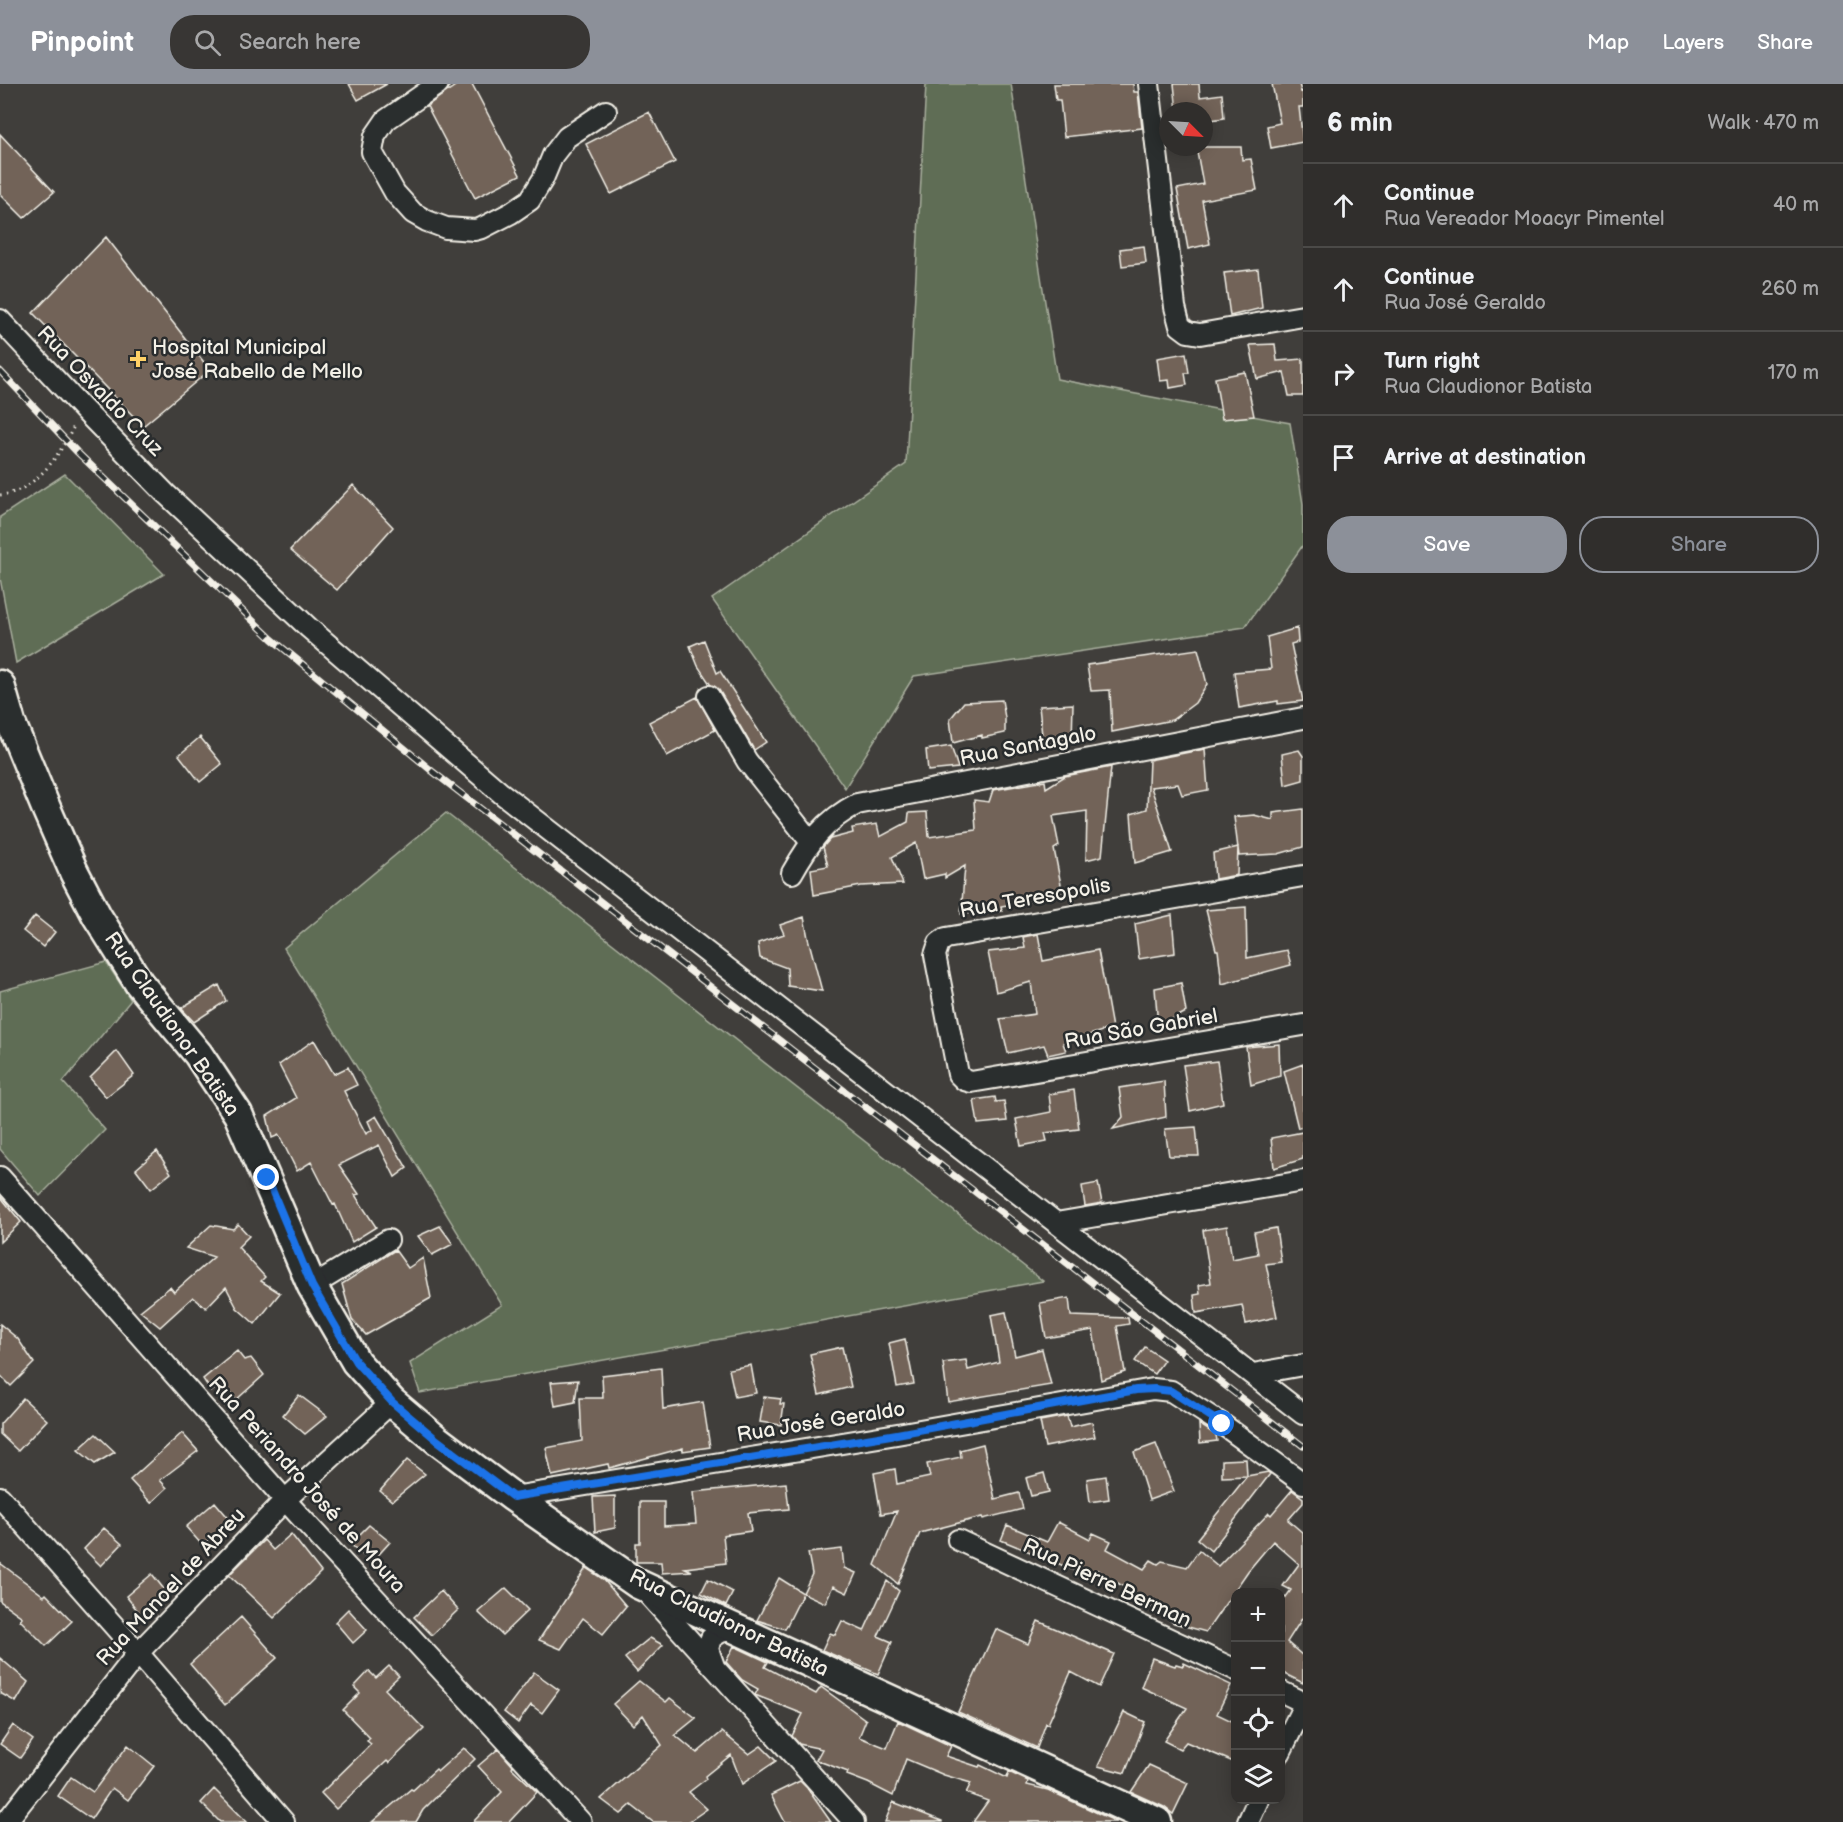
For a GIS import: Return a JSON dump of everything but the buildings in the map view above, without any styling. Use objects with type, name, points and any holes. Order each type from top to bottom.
[{"type":"main road","name":"Rua Claudionor Batista","points":[[0,685],[10,723],[55,829],[88,899],[119,954],[139,983],[198,1054],[238,1114],[312,1286],[356,1362],[392,1402],[437,1440],[513,1497],[638,1584],[1157,1822]]},
{"type":"street","points":[[438,84],[386,120],[375,136],[372,152],[395,194],[405,206],[427,221],[456,230],[482,228],[530,200],[567,136],[606,111]]},
{"type":"street","points":[[1149,84],[1175,307],[1180,326],[1188,332],[1200,334],[1303,316]]},
{"type":"street","name":"Rua Osvaldo Cruz","points":[[0,320],[82,409],[166,494],[309,628],[501,793],[1303,1414]]},
{"type":"street","points":[[710,696],[747,761],[810,842]]},
{"type":"street","name":"Rua Santagalo","points":[[792,873],[810,842],[842,811],[857,804],[1303,718]]},
{"type":"street","name":"Rua Teresopolis","points":[[987,1080],[971,1082],[964,1080],[958,1074],[936,956],[939,943],[946,938],[1303,876]]},
{"type":"street","name":"Rua São Gabriel","points":[[987,1080],[1303,1025]]},
{"type":"street","name":"Rua Periandro José de Moura","points":[[0,1177],[285,1500],[581,1822]]},
{"type":"street","points":[[1056,1223],[1303,1181]]},
{"type":"street","points":[[312,1286],[388,1240]]},
{"type":"street","points":[[1253,1374],[1303,1365]]},
{"type":"street","name":"Rua José Geraldo","points":[[513,1497],[897,1434],[1136,1390],[1154,1389],[1171,1391],[1222,1424],[1303,1483]]},
{"type":"street","name":"Rua Manoel de Abreu","points":[[6,1822],[138,1653],[285,1500],[392,1402]]},
{"type":"street","points":[[3,1508],[138,1653],[284,1822]]},
{"type":"street","name":"Rua Pierre Berman","points":[[958,1540],[1231,1668]]},
{"type":"street","points":[[638,1584],[854,1822]]},
{"type":"street","points":[[715,1669],[708,1655],[708,1643],[711,1638],[721,1632],[735,1629]]},
{"type":"street","points":[[1282,1750],[1303,1704],[1285,1694]]},
{"type":"street","points":[[1248,1822],[1256,1804]]},
{"type":"path","points":[[0,495],[10,494],[26,486],[50,464],[67,441],[82,409]]},
{"type":"green space","points":[[926,84],[1011,84],[1057,379],[1290,423],[1303,504],[1303,545],[1245,627],[914,676],[845,788],[712,599],[906,464]]},
{"type":"green space","points":[[65,474],[164,574],[16,663],[0,578],[0,517]]},
{"type":"green space","points":[[446,813],[1043,1281],[420,1393],[410,1363],[502,1305],[284,948]]},
{"type":"green space","points":[[106,962],[131,1000],[63,1082],[105,1130],[40,1196],[0,1149],[0,991]]},
{"type":"railway","points":[[0,371],[77,452],[272,639],[432,771],[1303,1446]]},
{"type":"place","name":"Hospital Municipal José Rabello de Mello","points":[[138,359]]},
{"type":"route","points":[[267,1178],[312,1286],[356,1362],[392,1402],[437,1440],[513,1497],[897,1434],[1136,1390],[1171,1391],[1222,1424]]}]
